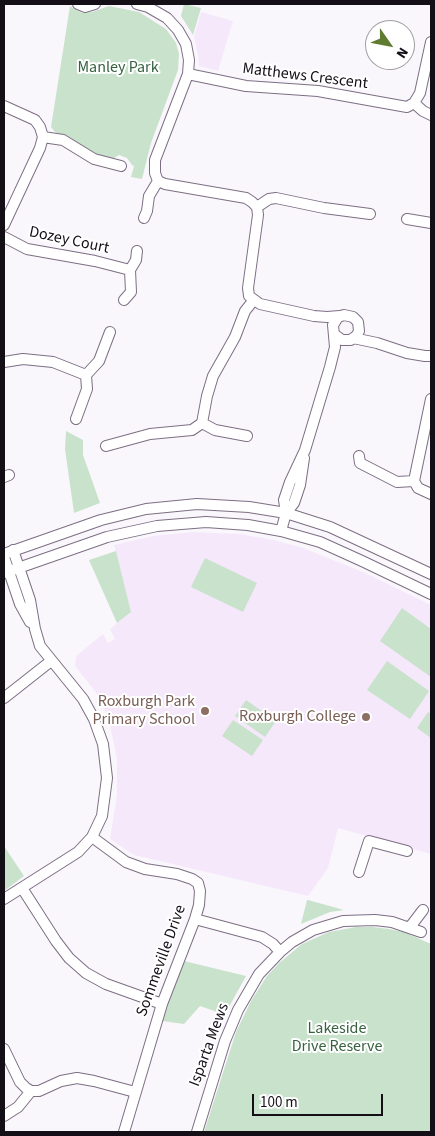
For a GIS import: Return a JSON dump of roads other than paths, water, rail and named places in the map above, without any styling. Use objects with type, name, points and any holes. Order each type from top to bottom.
[{"type":"street","points":[[78,4],[85,7],[96,4]]},
{"type":"street","points":[[137,4],[148,7],[167,18],[178,30],[186,44],[189,60],[188,74],[156,160],[155,173],[158,181],[165,184],[246,198],[257,207],[258,215],[248,288],[249,296],[253,301],[314,316],[349,315],[377,343]]},
{"type":"street","points":[[431,42],[420,92],[414,103],[431,115]]},
{"type":"street","name":"Matthews Crescent","points":[[188,74],[246,86],[318,91],[398,106],[407,107],[414,103]]},
{"type":"street","points":[[4,106],[35,120],[40,127],[43,137],[40,148],[4,225]]},
{"type":"street","points":[[43,137],[63,140],[94,159],[121,166]]},
{"type":"street","points":[[144,218],[149,196],[158,181]]},
{"type":"street","points":[[257,207],[269,199],[276,198],[294,200],[324,208],[370,214]]},
{"type":"street","points":[[407,218],[431,223]]},
{"type":"street","name":"Dozey Court","points":[[4,237],[27,249],[95,261],[130,270]]},
{"type":"street","points":[[124,300],[131,292],[130,270],[136,260],[137,251]]},
{"type":"street","points":[[106,446],[150,434],[192,430],[202,424],[213,376],[235,337],[245,311],[253,301]]},
{"type":"street","points":[[314,316],[326,323],[342,340],[352,339],[377,343],[407,353],[431,356]]},
{"type":"street","points":[[281,531],[289,502],[300,485],[305,450],[335,347],[333,325],[340,316]]},
{"type":"street","points":[[330,367],[342,348],[359,331],[358,322]]},
{"type":"street","points":[[86,375],[99,362],[110,332]]},
{"type":"street","points":[[4,362],[23,359],[53,362],[86,375]]},
{"type":"street","points":[[76,419],[88,389],[86,375]]},
{"type":"street","points":[[431,399],[414,481],[418,488],[431,494]]},
{"type":"street","points":[[202,424],[215,430],[247,436]]},
{"type":"street","points":[[359,456],[360,464],[397,482],[414,481]]},
{"type":"street","points":[[271,510],[289,502]]},
{"type":"street","points":[[289,502],[302,518]]},
{"type":"street","points":[[4,899],[78,852],[92,837],[102,816],[107,788],[107,766],[99,730],[89,709],[76,689],[40,646],[34,630],[30,600],[10,570],[7,554],[101,520],[146,509],[197,504],[249,506],[286,513],[330,527],[431,574]]},
{"type":"street","points":[[10,570],[107,537],[157,526],[206,522],[248,525],[281,531],[320,542],[362,560],[431,594]]},
{"type":"street","points":[[4,698],[51,661]]},
{"type":"street","name":"Sommeville Drive","points":[[92,837],[116,856],[134,865],[145,869],[178,874],[195,881],[200,890],[199,905],[195,919],[162,1004],[124,1132]]},
{"type":"street","points":[[359,872],[368,841],[407,851]]},
{"type":"street","points":[[22,888],[69,958],[86,972],[106,984],[162,1004]]},
{"type":"street","points":[[410,927],[423,910]]},
{"type":"street","points":[[195,919],[262,937],[280,952]]},
{"type":"street","name":"Isparta Mews","points":[[197,1132],[225,1041],[238,1010],[259,974],[280,952],[292,942],[314,930],[342,921],[375,920],[392,922],[421,932]]},
{"type":"street","points":[[4,1049],[20,1082],[31,1091],[40,1091],[60,1081],[77,1078],[135,1092]]},
{"type":"street","points":[[4,1116],[18,1107],[31,1091]]},
{"type":"place","name":"Roxburgh Park Primary School","points":[[205,711]]},
{"type":"place","name":"Roxburgh College","points":[[366,717]]},
{"type":"park label","name":"Manley Park","points":[[118,68]]},
{"type":"park label","name":"Lakeside Drive Reserve","points":[[337,1038]]}]
